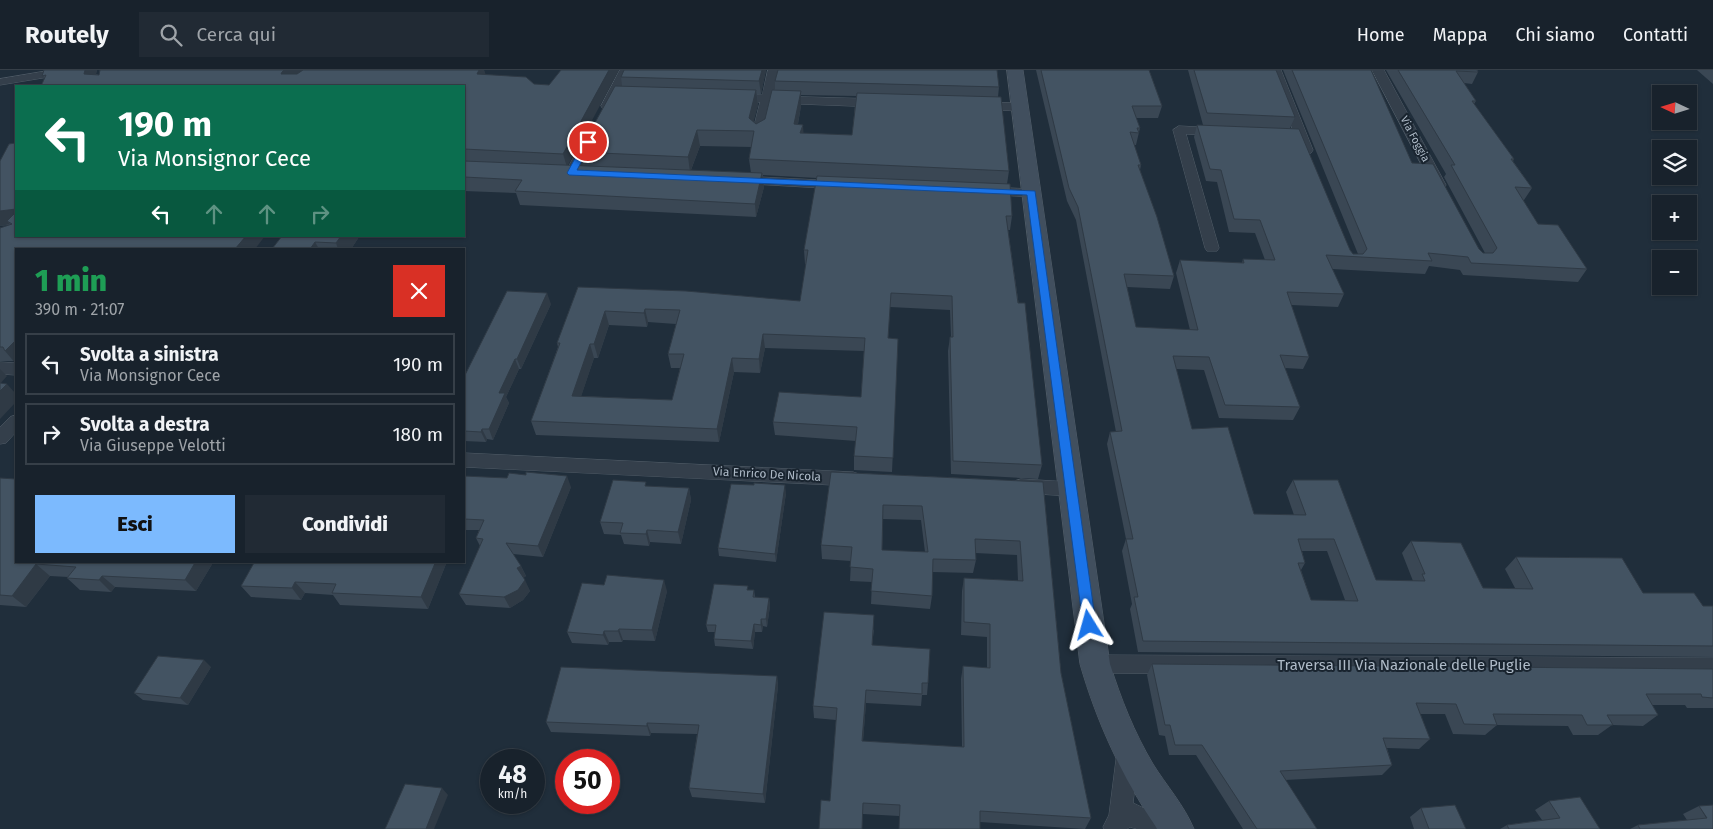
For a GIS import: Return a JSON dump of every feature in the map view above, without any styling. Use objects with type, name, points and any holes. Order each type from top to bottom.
[{"type":"main road","points":[[1015,70],[1095,664],[1111,714],[1128,751],[1149,789],[1177,829]]},
{"type":"street","points":[[0,82],[74,70]]},
{"type":"street","points":[[591,174],[567,172],[618,95],[626,70]]},
{"type":"street","points":[[758,134],[774,70]]},
{"type":"street","points":[[1275,70],[1312,162]]},
{"type":"street","name":"Via Foggia","points":[[1378,70],[1447,200]]},
{"type":"street","points":[[718,98],[893,104]]},
{"type":"street","points":[[961,106],[1020,107]]},
{"type":"street","points":[[1212,248],[1180,130],[1236,132]]},
{"type":"street","points":[[1282,134],[1301,135]]},
{"type":"street","points":[[728,180],[855,185]]},
{"type":"street","points":[[973,190],[1032,193]]},
{"type":"street","points":[[0,368],[15,369]]},
{"type":"street","name":"Via Enrico De Nicola","points":[[465,460],[866,479]]},
{"type":"street","points":[[1000,485],[1070,489]]},
{"type":"street","name":"Traversa III Via Nazionale delle Puglie","points":[[1095,664],[1713,668]]},
{"type":"street","points":[[1117,824],[1128,751]]},
{"type":"street","points":[[1117,824],[1131,814],[1148,823],[1152,829]]},
{"type":"building","points":[[44,70],[85,70],[84,74],[99,75],[100,70],[284,70],[281,74],[297,74],[303,70],[479,70],[477,74],[526,77],[534,84],[549,85],[561,70],[609,70],[563,154],[465,149],[465,85],[41,85],[46,75],[42,76]]},
{"type":"building","points":[[624,70],[762,70],[759,81],[621,77]]},
{"type":"building","points":[[778,70],[997,70],[999,87],[775,81]]},
{"type":"building","points":[[1041,70],[1149,70],[1162,106],[1132,106],[1140,128],[1137,128],[1139,133],[1130,132],[1141,165],[1138,165],[1157,217],[1174,276],[1124,274],[1136,327],[1198,330],[1180,260],[1244,263],[1243,259],[1275,260],[1260,220],[1234,219],[1221,170],[1210,169],[1197,125],[1299,129],[1350,250],[1353,254],[1363,254],[1367,249],[1292,70],[1371,70],[1412,163],[1433,164],[1479,249],[1483,253],[1493,253],[1497,248],[1451,165],[1455,165],[1398,70],[1477,70],[1478,72],[1456,71],[1476,101],[1472,101],[1514,159],[1511,159],[1532,188],[1515,187],[1538,224],[1558,225],[1587,269],[1471,263],[1468,257],[1428,253],[1432,261],[1326,255],[1344,294],[1287,292],[1309,357],[1280,355],[1300,407],[1225,405],[1209,357],[1173,356],[1192,429],[1228,427],[1254,514],[1306,515],[1293,480],[1338,480],[1376,580],[1425,581],[1422,574],[1425,574],[1411,541],[1461,543],[1483,588],[1533,589],[1516,557],[1622,558],[1643,593],[1694,593],[1703,606],[1713,606],[1713,646],[1143,641],[1134,597],[1138,597],[1126,539],[1133,539],[1110,432],[1122,431],[1078,207],[1069,188]],"holes":[[[1298,539],[1334,539],[1358,601],[1311,600],[1298,563],[1305,563]]]},
{"type":"building","points":[[1194,70],[1276,70],[1295,117],[1207,113]]},
{"type":"building","points":[[615,86],[756,90],[749,118],[756,124],[765,119],[772,90],[801,91],[794,124],[803,125],[800,133],[852,135],[857,93],[1001,97],[1009,171],[749,159],[754,131],[697,130],[688,157],[579,152]]},
{"type":"building","points":[[15,143],[15,209],[0,211],[0,161],[9,144]]},
{"type":"building","points":[[465,161],[762,173],[755,204],[515,191],[522,180],[465,177]]},
{"type":"building","points":[[817,176],[1010,184],[1012,216],[1006,216],[1018,303],[1025,303],[1042,465],[953,461],[950,337],[953,337],[952,296],[891,293],[888,338],[898,339],[893,458],[854,456],[857,427],[773,422],[779,392],[861,397],[865,338],[763,334],[759,359],[732,358],[717,429],[531,421],[560,343],[557,343],[578,287],[686,291],[800,301],[808,250],[804,250]],"holes":[[[645,309],[680,310],[668,354],[684,354],[672,400],[572,396],[590,344],[594,344],[605,311],[644,313]]]},
{"type":"building","points":[[15,213],[15,237],[245,237],[236,248],[15,248],[15,341],[5,351],[3,347],[0,347],[0,228],[12,224],[7,221]]},
{"type":"building","points":[[281,237],[340,237],[336,243],[315,242],[311,248],[273,248]]},
{"type":"building","points":[[507,291],[547,293],[517,359],[515,359],[499,393],[505,393],[489,429],[482,429],[481,432],[465,431],[465,375]]},
{"type":"building","points":[[0,383],[7,384],[0,391]]},
{"type":"building","points":[[526,472],[567,476],[538,546],[506,543],[521,566],[517,568],[525,580],[518,590],[504,597],[459,594],[483,539],[476,538],[484,520],[465,519],[465,476],[507,478],[509,473],[526,475]]},
{"type":"building","points":[[831,472],[1043,482],[1061,673],[1091,818],[980,811],[980,829],[899,829],[900,805],[863,803],[862,829],[819,829],[821,800],[830,801],[837,708],[813,706],[824,612],[874,615],[872,645],[930,649],[928,683],[922,683],[922,694],[866,690],[862,741],[964,747],[963,666],[990,668],[990,624],[964,622],[964,578],[1023,581],[1020,541],[975,539],[976,560],[933,559],[932,596],[871,591],[873,569],[850,567],[852,547],[821,545]],"holes":[[[883,505],[922,506],[928,552],[882,550]]]},
{"type":"building","points":[[0,478],[15,479],[15,563],[195,563],[185,580],[102,576],[99,580],[67,578],[76,567],[36,564],[12,596],[0,595]]},
{"type":"building","points":[[613,480],[646,482],[645,486],[689,488],[678,532],[647,530],[646,534],[620,533],[623,523],[600,522]]},
{"type":"building","points":[[754,483],[785,485],[775,554],[718,548],[731,484],[754,485]]},
{"type":"building","points":[[254,563],[435,563],[421,597],[332,593],[336,584],[295,582],[292,588],[241,586]]},
{"type":"building","points":[[607,575],[664,580],[652,630],[619,629],[618,631],[604,631],[603,635],[567,632],[582,583],[604,585]]},
{"type":"building","points":[[714,584],[748,586],[747,590],[754,590],[753,597],[769,598],[766,619],[761,619],[761,625],[754,624],[751,641],[714,639],[716,625],[706,625]]},
{"type":"building","points":[[158,656],[204,660],[180,698],[134,693]]},
{"type":"building","points":[[1152,664],[1713,669],[1713,698],[1702,697],[1701,694],[1646,694],[1658,715],[1607,715],[1613,725],[1587,725],[1582,715],[1493,714],[1497,725],[1464,724],[1456,704],[1416,703],[1430,739],[1383,738],[1392,765],[1280,771],[1317,829],[1257,829],[1202,745],[1175,745],[1170,725],[1165,725]]},
{"type":"building","points":[[561,667],[777,676],[763,794],[689,788],[699,725],[647,723],[647,726],[546,722]]},
{"type":"building","points":[[405,784],[442,788],[426,829],[385,829]]},
{"type":"building","points":[[1580,797],[1600,829],[1509,829],[1507,825],[1560,818],[1549,801]]},
{"type":"building","points":[[1455,805],[1466,829],[1429,829],[1421,808]]},
{"type":"building","points":[[1713,805],[1713,829],[1640,829],[1638,825],[1707,818],[1699,806]]},
{"type":"route","points":[[588,142],[572,173],[1032,193],[1089,625]]}]
